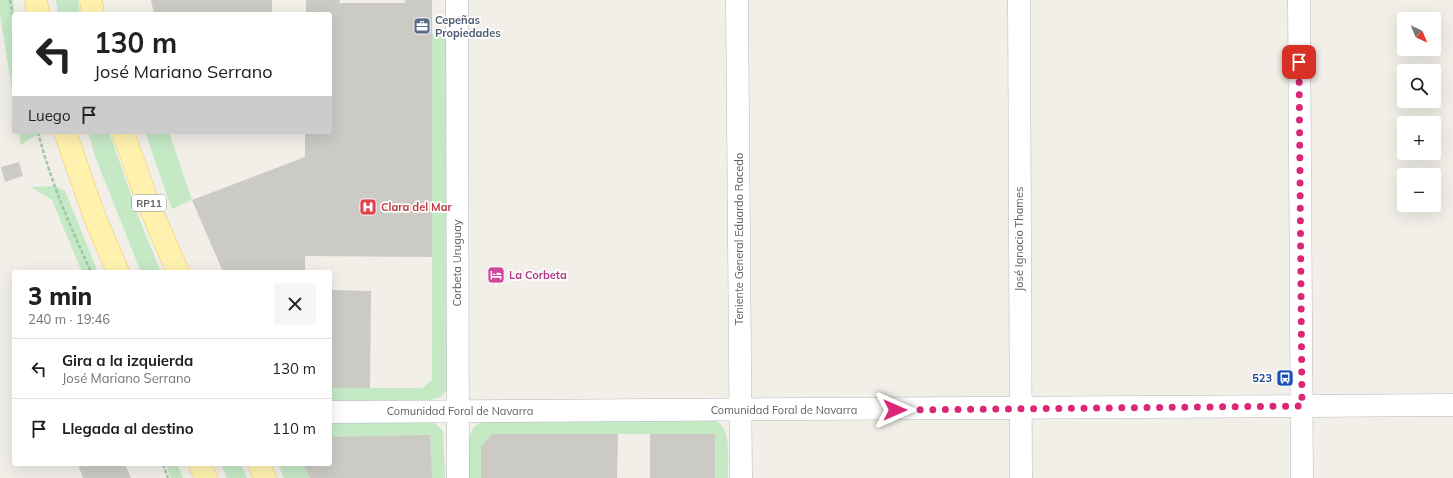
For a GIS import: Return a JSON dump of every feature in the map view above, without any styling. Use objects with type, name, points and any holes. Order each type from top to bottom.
[{"type":"main road","points":[[36,0],[38,12]]},
{"type":"main road","points":[[91,0],[93,12]]},
{"type":"main road","points":[[66,134],[95,218],[117,270]]},
{"type":"main road","name":"RP11","points":[[124,134],[147,200],[177,270]]},
{"type":"main road","points":[[201,466],[206,478]]},
{"type":"main road","points":[[260,466],[265,478]]},
{"type":"street","name":"Corbeta Uruguay","points":[[457,0],[458,478]]},
{"type":"street","name":"Teniente General Eduardo Racedo","points":[[737,0],[740,478]]},
{"type":"street","name":"José Ignacio Thames","points":[[1019,0],[1021,478]]},
{"type":"street","points":[[1299,0],[1302,478]]},
{"type":"street","name":"Comunidad Foral de Navarra","points":[[332,412],[1020,409],[1453,405]]},
{"type":"path","points":[[10,0],[12,12]]},
{"type":"path","points":[[38,134],[45,161],[57,194],[90,270]]},
{"type":"path","points":[[164,466],[168,478]]},
{"type":"green space","points":[[0,0],[13,0],[15,12],[12,12],[12,90],[0,15]]},
{"type":"green space","points":[[56,0],[78,0],[80,12],[58,12]]},
{"type":"green space","points":[[432,34],[449,34],[447,390],[441,397],[424,402],[332,401],[332,388],[422,388],[432,380]]},
{"type":"green space","points":[[19,134],[38,134],[21,145]]},
{"type":"green space","points":[[89,134],[110,134],[142,226],[160,270],[140,270],[96,159]]},
{"type":"green space","points":[[146,134],[170,134],[192,200],[172,209]]},
{"type":"green space","points":[[55,186],[65,191],[97,270],[81,270],[52,200],[31,187]]},
{"type":"green space","points":[[485,421],[715,421],[721,425],[727,437],[728,478],[715,478],[715,434],[492,434],[481,446],[481,478],[468,478],[467,453],[469,437],[472,430],[477,425]]},
{"type":"green space","points":[[332,422],[429,422],[436,424],[443,431],[445,478],[432,478],[332,438]]},
{"type":"green space","points":[[167,466],[178,466],[183,478],[171,478]]},
{"type":"green space","points":[[222,466],[242,466],[247,478],[227,478]]},
{"type":"green space","points":[[279,466],[304,466],[310,478],[284,478]]},
{"type":"building","points":[[151,0],[272,0],[272,12],[154,12]]},
{"type":"building","points":[[306,0],[340,0],[339,3],[405,3],[405,0],[432,0],[432,257],[305,256],[305,270],[222,270],[192,200],[305,157],[305,134],[332,134],[332,12],[306,12]]},
{"type":"building","points":[[19,162],[23,176],[5,182],[1,167]]},
{"type":"building","points":[[332,290],[371,291],[370,388],[332,388]]},
{"type":"building","points":[[492,434],[618,434],[617,478],[481,478],[481,446]]},
{"type":"building","points":[[650,434],[715,434],[715,478],[650,478]]},
{"type":"building","points":[[430,435],[432,478],[310,478],[304,466],[332,466],[332,437]]},
{"type":"building","points":[[79,466],[126,466],[131,478],[83,478]]},
{"type":"place","name":"Cepeñas Propiedades","points":[[422,26]]},
{"type":"place","name":"Clara del Mar","points":[[368,207]]},
{"type":"place","name":"La Corbeta","points":[[496,275]]},
{"type":"place","name":"523","points":[[1285,378]]},
{"type":"route","points":[[895,410],[1302,406],[1299,62]]}]
